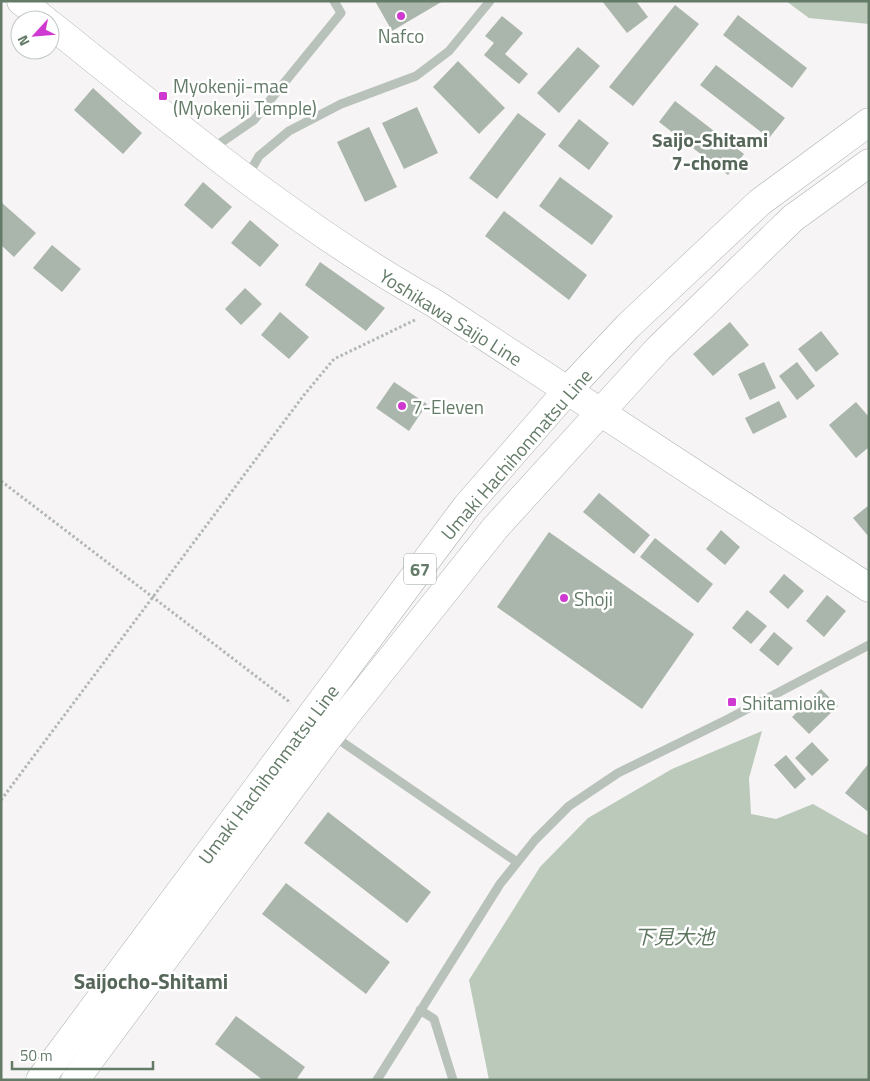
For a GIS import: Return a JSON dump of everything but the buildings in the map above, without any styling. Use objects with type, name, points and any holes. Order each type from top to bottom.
[{"type":"main road","points":[[21,1],[32,10]]},
{"type":"main road","name":"Yoshikawa Saijo Line","points":[[60,32],[245,180],[378,272],[434,303],[869,588]]},
{"type":"main road","name":"Umaki Hachihonmatsu Line","points":[[40,1080],[466,507],[567,391],[628,326],[760,202],[869,122]]},
{"type":"main road","name":"Umaki Hachihonmatsu Line","points":[[75,1080],[331,734],[496,527],[658,349],[793,218],[869,163]]},
{"type":"street","points":[[209,151],[254,120],[341,13],[334,1]]},
{"type":"street","points":[[245,180],[259,156],[289,130],[341,104],[416,76],[449,50],[490,1]]},
{"type":"street","points":[[377,1080],[500,884],[535,840],[569,806],[618,773],[869,646]]},
{"type":"street","points":[[331,734],[517,862]]},
{"type":"street","points":[[420,1010],[434,1019],[453,1080]]},
{"type":"path","points":[[1,800],[155,597],[304,395],[334,359],[418,318],[434,303]]},
{"type":"path","points":[[1,481],[155,597],[310,718]]},
{"type":"water","points":[[786,1],[869,1],[869,24],[809,18]]},
{"type":"water","name":"下見大池","points":[[762,731],[749,778],[751,814],[776,819],[813,804],[869,836],[869,1080],[489,1080],[469,980],[540,867],[588,818],[672,769]]},
{"type":"place","name":"Nafco","points":[[401,16]]},
{"type":"place","name":"Myokenji-mae (Myokenji Temple)","points":[[163,96]]},
{"type":"place","name":"7-Eleven","points":[[402,406]]},
{"type":"place","name":"Shoji","points":[[564,598]]},
{"type":"place","name":"Shitamioike","points":[[732,702]]},
{"type":"district","name":"Saijo-Shitami 7-chome","points":[[710,150]]},
{"type":"district","name":"Saijocho-Shitami","points":[[151,981]]}]
